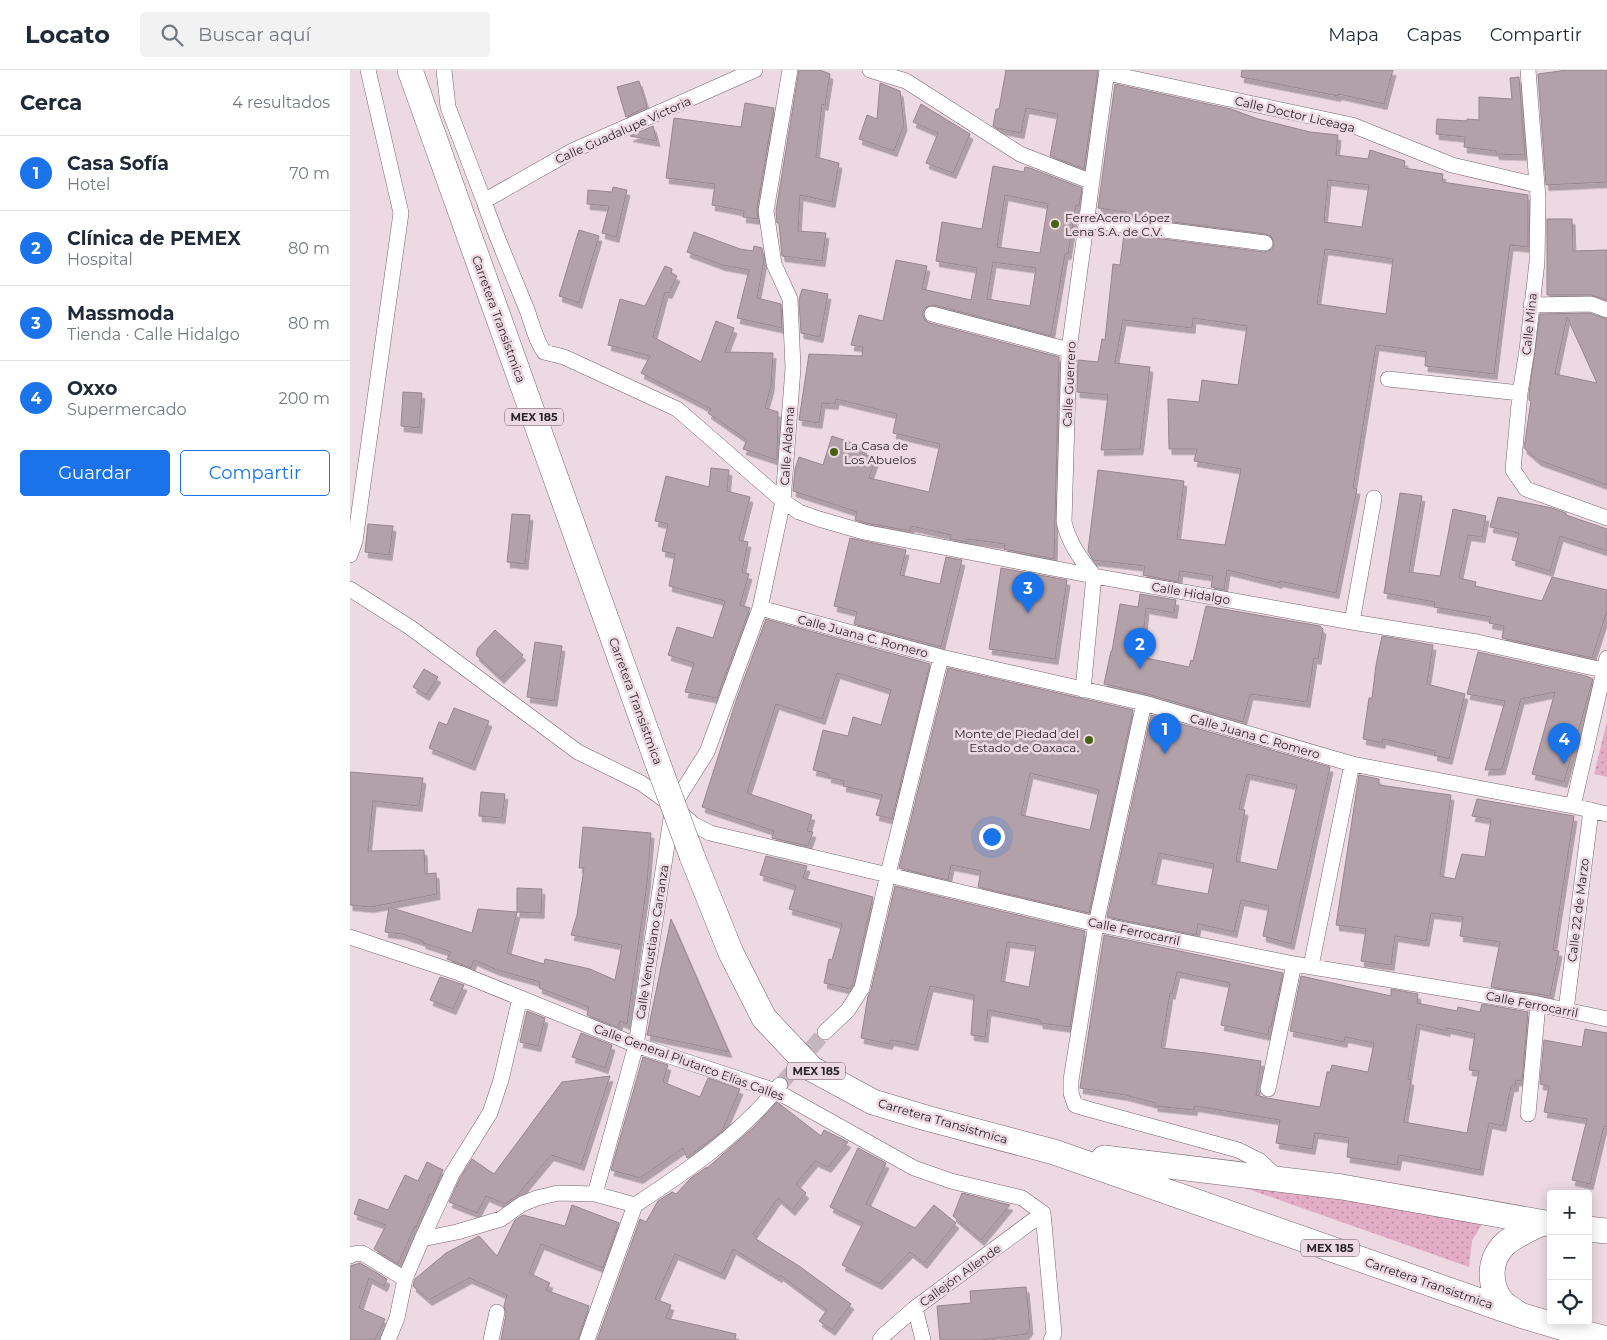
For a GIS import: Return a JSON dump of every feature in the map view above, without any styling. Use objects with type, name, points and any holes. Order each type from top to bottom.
[{"type":"main road","name":"Carretera Transistmica","points":[[410,70],[658,764],[731,953],[764,1018],[812,1069],[873,1102],[1054,1152],[1520,1315],[1607,1339]]},
{"type":"main road","name":"Carretera Transistmica","points":[[1054,1152],[1342,1187],[1546,1223]]},
{"type":"main road","points":[[1520,1315],[1498,1296],[1494,1286],[1492,1263],[1498,1251],[1506,1243],[1546,1223]]},
{"type":"main road","points":[[1592,1229],[1607,1231]]},
{"type":"street","points":[[350,555],[355,541],[401,213],[368,70]]},
{"type":"street","points":[[444,70],[448,107],[484,201]]},
{"type":"street","name":"Calle Guadalupe Victoria","points":[[484,201],[574,150],[755,70]]},
{"type":"street","name":"Calle Aldama","points":[[673,806],[707,752],[760,608],[784,500],[793,368],[790,299],[774,264],[766,212],[790,70]]},
{"type":"street","points":[[870,70],[906,81],[1020,154],[1092,182]]},
{"type":"street","name":"Calle Mina","points":[[1528,70],[1537,185],[1537,262],[1520,393],[1514,470],[1526,489],[1607,518]]},
{"type":"street","name":"Calle Guerrero","points":[[1094,576],[1074,551],[1067,536],[1064,522],[1069,350],[1107,72]]},
{"type":"street","name":"Calle Doctor Liceaga","points":[[1107,72],[1352,125],[1452,165],[1537,185]]},
{"type":"street","name":"Calle Hidalgo","points":[[484,201],[496,240],[526,308],[538,344],[544,352],[564,357],[677,409],[784,500],[806,514],[864,532],[1094,576],[1352,622],[1605,664]]},
{"type":"street","points":[[1086,220],[1266,243]]},
{"type":"street","points":[[1531,305],[1592,304],[1607,310]]},
{"type":"street","points":[[932,314],[1069,350]]},
{"type":"street","points":[[1388,378],[1520,393]]},
{"type":"street","points":[[1352,622],[1374,498]]},
{"type":"street","points":[[1083,690],[1094,576]]},
{"type":"street","name":"Calle Ferrocarril","points":[[350,589],[411,628],[578,752],[642,783],[693,824],[710,834],[1096,924],[1294,964],[1538,1004],[1607,1019]]},
{"type":"street","name":"Calle Juana C. Romero","points":[[760,608],[941,657],[1144,704],[1352,764],[1607,814]]},
{"type":"street","points":[[825,1032],[848,1010],[862,988],[941,657]]},
{"type":"street","points":[[1573,806],[1605,664]]},
{"type":"street","points":[[1144,704],[1096,924],[1071,1080],[1071,1093],[1075,1105],[1238,1150],[1260,1162],[1280,1180]]},
{"type":"street","points":[[1311,966],[1352,764]]},
{"type":"street","name":"Calle Venustiano Carranza","points":[[595,1194],[636,1045],[673,806]]},
{"type":"street","name":"Calle 22 de Marzo","points":[[1566,1010],[1591,810]]},
{"type":"street","name":"Calle General Plutarco Elías Calles","points":[[350,937],[459,973],[636,1045],[778,1088],[914,1168],[951,1181],[1022,1198],[1044,1213]]},
{"type":"street","points":[[1268,1089],[1294,964]]},
{"type":"street","points":[[388,1340],[397,1318],[405,1279],[422,1240],[452,1174],[490,1113],[501,1080],[520,998]]},
{"type":"street","points":[[1528,1114],[1538,1004]]},
{"type":"street","points":[[587,1340],[635,1205],[683,1173],[730,1137],[778,1088]]},
{"type":"street","points":[[422,1240],[501,1219],[522,1204],[558,1193],[595,1194],[635,1205]]},
{"type":"street","points":[[1044,1213],[1054,1334],[1051,1340]]},
{"type":"street","name":"Callejón Allende","points":[[880,1340],[915,1308],[1044,1213]]},
{"type":"street","points":[[350,1256],[362,1253],[405,1279]]},
{"type":"street","points":[[915,1308],[923,1340]]},
{"type":"street","points":[[491,1340],[497,1312]]},
{"type":"shaded area","points":[[1607,721],[1607,777],[1594,774]]},
{"type":"shaded area","points":[[1208,1175],[1485,1219],[1472,1241],[1469,1267]]},
{"type":"building","points":[[799,70],[820,70],[830,74],[825,105],[822,104],[816,157],[839,163],[832,202],[800,195],[798,231],[826,233],[822,261],[782,256],[779,223],[777,223],[776,211]]},
{"type":"building","points":[[1006,70],[1098,70],[1084,169],[1050,156],[1058,114],[1026,108],[1021,133],[993,126],[996,109],[999,109]]},
{"type":"building","points":[[1242,70],[1393,70],[1384,104],[1241,77]]},
{"type":"building","points":[[1567,70],[1607,70],[1607,182],[1546,185],[1538,74]]},
{"type":"building","points":[[1519,77],[1525,155],[1496,154],[1496,151],[1464,147],[1465,137],[1436,134],[1437,119],[1479,120],[1479,97],[1512,99],[1510,78]]},
{"type":"building","points":[[639,81],[647,107],[626,117],[617,87]]},
{"type":"building","points":[[880,83],[900,91],[904,125],[894,151],[859,139],[867,115],[877,119]]},
{"type":"building","points":[[1115,84],[1231,109],[1258,119],[1310,132],[1338,135],[1336,155],[1368,159],[1370,150],[1405,161],[1404,168],[1443,174],[1442,182],[1528,195],[1528,247],[1510,245],[1494,374],[1425,366],[1426,352],[1376,345],[1353,488],[1357,489],[1336,593],[1279,581],[1279,583],[1227,570],[1224,590],[1211,587],[1213,576],[1180,571],[1178,582],[1143,575],[1145,566],[1093,560],[1088,551],[1098,470],[1184,481],[1177,539],[1225,545],[1241,469],[1194,461],[1197,449],[1169,449],[1168,399],[1199,402],[1202,380],[1238,385],[1247,326],[1193,318],[1192,328],[1123,320],[1115,363],[1150,367],[1140,449],[1101,450],[1108,395],[1077,392],[1078,360],[1098,362],[1102,339],[1105,340],[1113,264],[1120,265],[1124,234],[1264,252],[1272,249],[1274,244],[1271,236],[1266,234],[1126,216],[1126,212],[1098,208]],"holes":[[[1328,180],[1369,185],[1362,227],[1324,222]],[[1325,249],[1393,259],[1386,314],[1317,304]]]},
{"type":"building","points":[[745,103],[774,108],[757,209],[758,219],[743,217],[744,211],[712,205],[715,184],[666,178],[674,118],[741,127]]},
{"type":"building","points":[[921,104],[970,134],[953,173],[926,163],[938,133],[913,122]]},
{"type":"building","points":[[653,126],[657,141],[630,136]]},
{"type":"building","points":[[993,166],[1024,172],[1025,167],[1030,168],[1082,188],[1079,206],[1076,205],[1068,254],[1065,254],[1051,336],[934,305],[926,307],[923,311],[925,320],[930,323],[1059,357],[1054,559],[1004,549],[1005,544],[967,539],[966,542],[950,539],[951,535],[911,526],[910,531],[866,523],[855,520],[857,512],[793,491],[795,469],[799,457],[823,465],[832,436],[864,447],[862,454],[876,458],[869,478],[929,492],[940,444],[893,433],[897,414],[836,399],[835,404],[822,403],[819,423],[799,420],[809,354],[862,356],[863,347],[851,345],[859,315],[883,321],[896,260],[927,266],[922,289],[971,300],[977,268],[936,261],[942,222],[982,229]],"holes":[[[1005,195],[1048,204],[1040,253],[997,247]],[[993,262],[1036,268],[1030,306],[987,299]]]},
{"type":"building","points":[[613,187],[627,190],[616,237],[602,233],[609,206],[587,204],[588,190],[612,192]]},
{"type":"building","points":[[1547,219],[1572,219],[1573,251],[1607,250],[1607,300],[1591,295],[1547,295]]},
{"type":"building","points":[[579,230],[599,236],[579,303],[559,296]]},
{"type":"building","points":[[694,232],[740,249],[753,251],[754,246],[762,248],[764,260],[757,298],[781,304],[782,328],[737,318],[749,270],[722,265],[687,252]]},
{"type":"building","points":[[665,266],[672,269],[671,273],[677,276],[669,293],[665,292],[653,337],[701,362],[716,321],[734,328],[725,352],[773,353],[771,386],[765,408],[778,412],[777,460],[743,449],[747,440],[708,413],[711,409],[641,373],[650,356],[608,345],[620,299],[645,306]]},
{"type":"building","points":[[802,289],[828,294],[820,337],[801,333],[799,300]]},
{"type":"building","points":[[1589,313],[1607,319],[1607,485],[1538,460],[1524,448],[1540,314]],"holes":[[[1567,317],[1597,383],[1555,374]]]},
{"type":"building","points":[[403,392],[422,393],[419,428],[401,426]]},
{"type":"building","points":[[711,468],[729,470],[727,491],[750,497],[739,540],[748,542],[742,572],[749,574],[740,605],[750,608],[717,698],[685,692],[694,663],[668,655],[677,627],[713,638],[725,601],[669,586],[675,554],[662,551],[668,524],[655,521],[666,476],[709,487]]},
{"type":"building","points":[[1400,493],[1422,496],[1409,572],[1440,576],[1453,509],[1486,516],[1482,537],[1468,535],[1459,578],[1476,582],[1475,586],[1542,601],[1552,577],[1607,590],[1607,611],[1592,658],[1502,638],[1504,626],[1489,623],[1491,617],[1434,607],[1435,602],[1384,593]]},
{"type":"building","points":[[1498,497],[1552,508],[1566,513],[1566,515],[1607,529],[1607,551],[1560,536],[1550,571],[1512,560],[1519,533],[1490,527]]},
{"type":"building","points":[[512,514],[530,515],[525,564],[507,562]]},
{"type":"building","points":[[368,524],[393,526],[389,555],[365,552]]},
{"type":"building","points":[[850,538],[906,550],[900,575],[940,584],[946,557],[962,560],[941,647],[854,624],[857,612],[834,606]]},
{"type":"building","points":[[1001,568],[1067,580],[1055,659],[989,649]]},
{"type":"building","points":[[1140,594],[1176,600],[1174,613],[1146,608],[1141,657],[1189,667],[1191,660],[1193,661],[1206,606],[1320,626],[1323,629],[1318,659],[1314,658],[1307,702],[1250,694],[1243,722],[1147,694],[1104,684],[1120,604],[1138,607]]},
{"type":"building","points":[[766,619],[930,664],[892,819],[876,815],[882,795],[843,786],[844,781],[828,777],[829,774],[813,770],[823,730],[848,736],[853,717],[881,725],[891,690],[837,673],[822,719],[776,704],[747,793],[812,815],[807,831],[813,832],[808,846],[772,838],[774,831],[702,807],[736,701]]},
{"type":"building","points":[[495,630],[523,655],[501,678],[476,655],[478,648]]},
{"type":"building","points":[[1382,636],[1433,645],[1427,684],[1465,694],[1449,759],[1434,755],[1435,751],[1383,739],[1382,743],[1363,739],[1369,698],[1372,698]]},
{"type":"building","points":[[535,642],[562,646],[554,701],[527,697]]},
{"type":"building","points":[[1478,652],[1593,679],[1564,782],[1532,774],[1555,692],[1521,699],[1502,769],[1485,770],[1505,701],[1467,694]]},
{"type":"building","points":[[948,668],[1133,710],[1089,913],[978,887],[981,871],[951,865],[948,880],[899,868]],"holes":[[[1030,773],[1099,790],[1090,830],[1021,815]]]},
{"type":"building","points":[[424,669],[438,677],[426,695],[413,687]]},
{"type":"building","points":[[454,708],[489,721],[472,765],[429,748],[439,722],[447,725]]},
{"type":"building","points":[[1151,715],[1330,767],[1291,944],[1263,936],[1269,906],[1241,900],[1234,932],[1198,924],[1196,935],[1107,917]],"holes":[[[1247,774],[1297,785],[1277,870],[1236,861],[1245,810],[1239,809]],[[1159,853],[1214,864],[1208,894],[1152,884]]]},
{"type":"building","points":[[350,772],[423,778],[419,806],[373,801],[368,851],[424,850],[425,874],[436,873],[437,894],[371,907],[350,905]]},
{"type":"building","points":[[1359,775],[1379,779],[1379,785],[1451,795],[1440,876],[1455,879],[1462,854],[1485,857],[1491,819],[1472,816],[1477,799],[1574,816],[1553,950],[1559,951],[1550,996],[1491,987],[1500,942],[1460,936],[1463,917],[1431,913],[1426,941],[1395,936],[1391,965],[1361,961],[1366,929],[1336,925]]},
{"type":"building","points":[[481,792],[505,794],[502,818],[479,816]]},
{"type":"building","points":[[583,827],[651,833],[647,884],[627,1024],[620,1021],[618,1028],[587,1015],[589,1007],[539,988],[540,982],[497,970],[474,960],[471,968],[447,959],[451,952],[402,934],[385,932],[389,907],[472,933],[478,909],[517,912],[507,953],[544,964],[545,959],[590,969],[615,980],[622,945],[571,935],[577,915],[584,868],[579,868]]},
{"type":"building","points":[[766,856],[807,866],[803,878],[873,897],[853,984],[850,989],[824,983],[829,959],[832,960],[842,924],[789,909],[796,886],[760,875]]},
{"type":"building","points":[[895,886],[1085,931],[1070,1027],[1040,1023],[1040,1020],[988,1010],[985,1037],[971,1035],[974,995],[930,986],[915,1045],[891,1040],[889,1044],[861,1038],[868,996]],"holes":[[[1007,942],[1036,946],[1029,987],[1001,981]]]},
{"type":"building","points":[[517,888],[542,889],[541,913],[517,912]]},
{"type":"building","points":[[671,919],[729,1052],[647,1035]]},
{"type":"building","points":[[1104,935],[1283,973],[1268,1035],[1221,1025],[1230,983],[1177,972],[1172,994],[1170,993],[1161,1048],[1261,1061],[1256,1095],[1267,1098],[1320,1107],[1327,1072],[1330,1072],[1332,1065],[1368,1072],[1374,1043],[1345,1037],[1344,1042],[1290,1031],[1301,976],[1391,996],[1391,989],[1418,994],[1417,1003],[1457,1011],[1458,1007],[1480,1012],[1482,1004],[1528,1012],[1522,1081],[1516,1080],[1515,1086],[1511,1086],[1503,1126],[1489,1123],[1480,1170],[1399,1155],[1397,1165],[1347,1157],[1349,1138],[1315,1133],[1312,1149],[1276,1143],[1280,1120],[1195,1106],[1194,1110],[1155,1106],[1155,1103],[1125,1095],[1080,1088]],"holes":[[[1417,1024],[1447,1031],[1447,1028],[1475,1034],[1469,1070],[1479,1071],[1467,1133],[1404,1122],[1411,1080],[1408,1079]]]},
{"type":"building","points":[[440,977],[464,985],[453,1009],[430,1000]]},
{"type":"building","points":[[527,1011],[545,1018],[538,1046],[520,1042]]},
{"type":"building","points":[[1585,1029],[1607,1033],[1607,1127],[1604,1126],[1590,1184],[1572,1180],[1587,1119],[1544,1112],[1549,1086],[1540,1084],[1544,1040],[1582,1047]]},
{"type":"building","points":[[581,1033],[612,1045],[605,1068],[572,1057]]},
{"type":"building","points":[[643,1057],[668,1065],[663,1082],[700,1097],[708,1078],[740,1089],[722,1131],[687,1158],[683,1148],[640,1178],[611,1170]]},
{"type":"building","points":[[610,1076],[581,1165],[551,1155],[517,1196],[505,1204],[486,1196],[477,1213],[449,1202],[460,1178],[472,1159],[494,1174],[562,1082]]},
{"type":"building","points":[[777,1102],[821,1136],[824,1130],[848,1142],[828,1167],[815,1161],[796,1184],[806,1193],[792,1210],[778,1198],[753,1234],[757,1237],[756,1239],[799,1266],[851,1304],[832,1330],[819,1321],[827,1310],[780,1275],[779,1277],[733,1249],[722,1274],[675,1254],[655,1299],[671,1305],[666,1318],[736,1334],[735,1340],[597,1340],[640,1219],[646,1222],[658,1201],[672,1192],[676,1194],[691,1178],[707,1167],[706,1169],[754,1127]]},
{"type":"building","points":[[858,1148],[886,1163],[866,1204],[915,1228],[934,1205],[956,1223],[924,1263],[910,1252],[879,1284],[842,1265],[863,1223],[830,1207]]},
{"type":"building","points":[[427,1162],[443,1170],[398,1264],[374,1249],[386,1225],[354,1214],[359,1199],[388,1210],[405,1175],[418,1181]]},
{"type":"building","points":[[962,1193],[1010,1205],[981,1240],[953,1216]]},
{"type":"building","points":[[572,1205],[619,1223],[603,1268],[541,1244],[529,1273],[550,1283],[546,1290],[589,1306],[578,1340],[501,1340],[506,1314],[504,1306],[507,1295],[469,1278],[429,1300],[413,1286],[415,1279],[446,1253],[479,1236],[497,1256],[515,1220],[523,1215],[565,1226]]},
{"type":"building","points":[[360,1263],[387,1279],[384,1286],[369,1278],[359,1308],[385,1319],[375,1340],[350,1340],[350,1266]]},
{"type":"building","points":[[1026,1287],[1030,1329],[1026,1334],[981,1340],[940,1340],[937,1306],[971,1303],[970,1291]]},
{"type":"tunnel","points":[[781,1084],[825,1032]]},
{"type":"place","name":"FerreAcero López Lena S.A. de C.V.","points":[[1055,224]]},
{"type":"place","name":"La Casa de Los Abuelos","points":[[834,452]]},
{"type":"place","name":"Massmoda","points":[[1028,613]]},
{"type":"place","name":"Clínica de PEMEX","points":[[1140,669]]},
{"type":"place","name":"Monte de Piedad del Estado de Oaxaca.","points":[[1089,740]]},
{"type":"place","name":"Casa Sofía","points":[[1165,754]]},
{"type":"place","name":"Oxxo","points":[[1564,764]]}]
